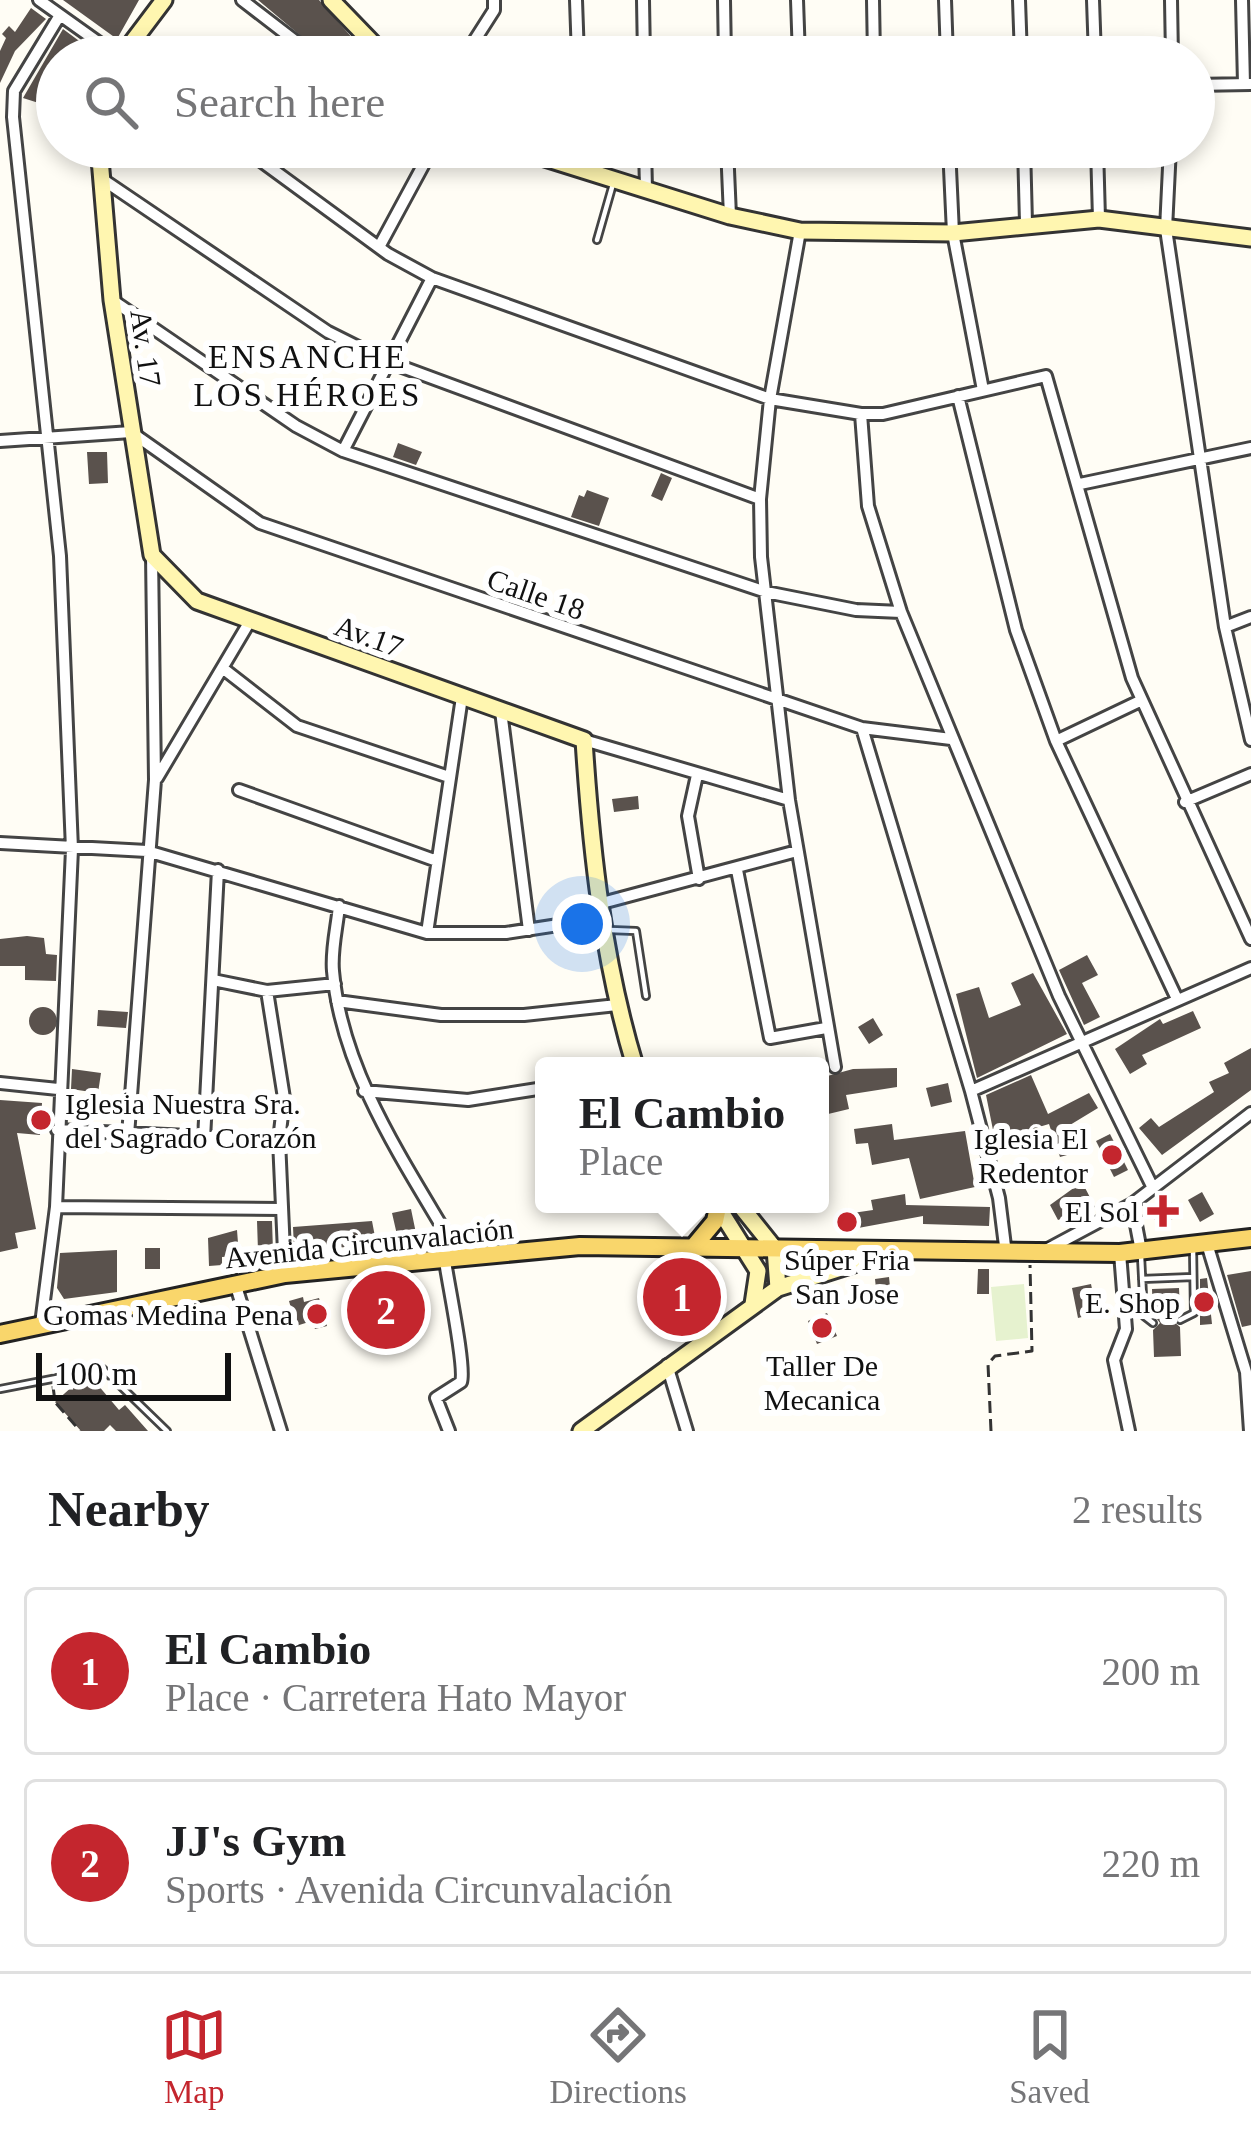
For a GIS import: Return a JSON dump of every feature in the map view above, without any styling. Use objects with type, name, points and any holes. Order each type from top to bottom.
[{"type":"main road","points":[[136,36],[164,0]]},
{"type":"main road","points":[[331,0],[366,36]]},
{"type":"main road","name":"Av. 17","points":[[100,168],[112,300],[152,555]]},
{"type":"main road","points":[[580,168],[730,216],[800,231],[952,233],[1099,219],[1251,238]]},
{"type":"main road","name":"Av.17","points":[[152,555],[197,601],[584,740]]},
{"type":"main road","points":[[584,740],[616,1005],[632,1057]]},
{"type":"main road","points":[[695,1245],[716,1213]]},
{"type":"main road","points":[[722,1213],[759,1279],[752,1306]]},
{"type":"main road","points":[[746,1213],[775,1249],[780,1266],[778,1288]]},
{"type":"main road","name":"Avenida Circunvalación","points":[[0,1334],[285,1274],[580,1246],[1120,1253],[1201,1248],[1251,1238]]},
{"type":"main road","points":[[580,1431],[666,1364],[778,1288],[845,1263],[891,1253]]},
{"type":"street","points":[[39,0],[89,36]]},
{"type":"street","points":[[242,0],[289,36]]},
{"type":"street","points":[[477,36],[494,10],[494,0]]},
{"type":"street","points":[[576,0],[577,36]]},
{"type":"street","points":[[643,0],[644,36]]},
{"type":"street","points":[[724,0],[725,36]]},
{"type":"street","points":[[797,0],[798,36]]},
{"type":"street","points":[[873,0],[874,36]]},
{"type":"street","points":[[946,0],[946,36]]},
{"type":"street","points":[[1019,0],[1020,36]]},
{"type":"street","points":[[1094,0],[1095,36]]},
{"type":"street","points":[[1171,0],[1172,36]]},
{"type":"street","points":[[1215,85],[1247,84],[1242,0]]},
{"type":"street","points":[[48,36],[60,16]]},
{"type":"street","points":[[36,55],[14,91],[13,117],[60,556],[72,849],[56,1207],[41,1324]]},
{"type":"street","points":[[271,168],[379,247],[432,278],[770,399],[861,414],[1046,376],[1142,700],[1251,940]]},
{"type":"street","points":[[379,247],[422,168]]},
{"type":"street","points":[[646,168],[646,189]]},
{"type":"street","points":[[729,168],[730,216]]},
{"type":"street","points":[[950,168],[952,233],[983,390]]},
{"type":"street","points":[[1025,168],[1026,223]]},
{"type":"street","points":[[1098,168],[1099,219]]},
{"type":"street","points":[[1169,168],[1166,229],[1204,457],[1225,627],[1251,740]]},
{"type":"street","points":[[100,177],[328,332],[386,362],[760,499]]},
{"type":"street","points":[[800,231],[770,399],[760,499],[789,800],[835,1067]]},
{"type":"street","points":[[343,451],[432,278]]},
{"type":"street","points":[[112,300],[296,426],[343,451],[766,592],[856,610],[902,612]]},
{"type":"street","points":[[958,397],[1016,630],[1056,741],[1177,999]]},
{"type":"street","points":[[861,414],[868,506],[902,612],[951,739],[1082,1044],[1152,1186]]},
{"type":"street","points":[[0,441],[131,432]]},
{"type":"street","name":"Calle 18","points":[[131,432],[260,523],[862,728],[951,739]]},
{"type":"street","points":[[1080,484],[1251,448]]},
{"type":"street","points":[[128,1135],[155,780],[152,555]]},
{"type":"street","points":[[1225,627],[1251,617]]},
{"type":"street","points":[[155,780],[225,670],[250,621]]},
{"type":"street","points":[[225,670],[297,726],[449,778]]},
{"type":"street","points":[[1237,694],[1251,689]]},
{"type":"street","points":[[427,933],[462,697]]},
{"type":"street","points":[[1056,741],[1142,700]]},
{"type":"street","points":[[501,711],[530,929]]},
{"type":"street","points":[[862,728],[971,1090],[999,1198],[1006,1254]]},
{"type":"street","points":[[584,740],[789,800]]},
{"type":"street","points":[[1185,802],[1251,774]]},
{"type":"street","points":[[697,776],[688,816],[699,879]]},
{"type":"street","points":[[239,790],[436,860]]},
{"type":"street","points":[[0,843],[147,851],[427,933],[530,929],[603,917],[699,879],[797,850]]},
{"type":"street","points":[[205,1139],[218,870]]},
{"type":"street","points":[[737,870],[770,1038],[826,1028]]},
{"type":"street","points":[[339,906],[335,984],[364,1091],[453,1260],[454,1336],[464,1369],[461,1382],[436,1399],[449,1431]]},
{"type":"street","points":[[971,1090],[1251,968]]},
{"type":"street","points":[[212,980],[267,991],[335,984]]},
{"type":"street","points":[[267,991],[284,1098],[278,1140],[285,1274]]},
{"type":"street","points":[[338,1001],[441,1016],[616,1005]]},
{"type":"street","points":[[0,1083],[58,1089]]},
{"type":"street","points":[[364,1091],[468,1100],[535,1089]]},
{"type":"street","points":[[1034,1254],[1132,1204],[1251,1113]]},
{"type":"street","points":[[57,1130],[278,1140]]},
{"type":"street","points":[[1132,1204],[1141,1251]]},
{"type":"street","points":[[56,1207],[281,1209]]},
{"type":"street","points":[[1201,1248],[1246,1372],[1250,1431]]},
{"type":"street","points":[[1120,1253],[1126,1329],[1114,1360],[1130,1431]]},
{"type":"street","points":[[235,1283],[278,1429]]},
{"type":"street","points":[[666,1364],[687,1431]]},
{"type":"lane","points":[[597,240],[614,178]]},
{"type":"lane","points":[[603,917],[636,931],[646,996]]},
{"type":"lane","points":[[1180,1320],[1194,1313],[1193,1276],[1201,1248]]},
{"type":"lane","points":[[1141,1251],[1144,1316],[1153,1323]]},
{"type":"lane","points":[[1142,1280],[1193,1276]]},
{"type":"lane","points":[[0,1378],[1,1388],[104,1369],[166,1431]]},
{"type":"path","points":[[991,1431],[988,1364],[994,1356],[1032,1351],[1034,1254]]},
{"type":"path","points":[[52,1378],[55,1402],[80,1431]]},
{"type":"green space","points":[[1024,1284],[1028,1338],[996,1341],[991,1287]]},
{"type":"building","points":[[63,0],[139,0],[119,36]]},
{"type":"building","points":[[258,0],[319,0],[351,36],[301,36]]},
{"type":"building","points":[[31,8],[46,19],[15,51],[0,83],[0,51],[6,38],[2,34],[9,26],[15,32]]},
{"type":"building","points":[[36,76],[36,102],[23,98]]},
{"type":"building","points":[[398,443],[422,452],[416,465],[393,457]]},
{"type":"building","points":[[87,452],[107,452],[108,483],[89,484]]},
{"type":"building","points":[[661,473],[672,478],[662,501],[651,496]]},
{"type":"building","points":[[587,490],[609,498],[599,526],[571,517],[579,495],[584,497]]},
{"type":"building","points":[[638,796],[639,809],[614,812],[612,799]]},
{"type":"building","points":[[44,938],[46,954],[57,955],[56,981],[25,980],[25,966],[0,966],[0,939]]},
{"type":"building","points":[[1087,955],[1098,975],[1082,983],[1100,1017],[1084,1025],[1059,970]]},
{"type":"building","points":[[1033,973],[1067,1034],[977,1078],[956,994],[979,987],[989,1018],[1021,1005],[1011,983]]},
{"type":"building","points":[[43,1007],[53,1011],[57,1021],[53,1031],[43,1035],[33,1031],[29,1021],[33,1011]]},
{"type":"building","points":[[98,1010],[128,1012],[126,1028],[97,1026]]},
{"type":"building","points":[[1193,1011],[1201,1028],[1142,1055],[1147,1064],[1130,1074],[1115,1049],[1160,1019],[1163,1024]]},
{"type":"building","points":[[873,1018],[883,1035],[869,1044],[858,1027]]},
{"type":"building","points":[[1251,1048],[1251,1090],[1162,1155],[1139,1128],[1151,1118],[1159,1127],[1214,1092],[1209,1082],[1229,1073],[1224,1063]]},
{"type":"building","points":[[897,1068],[897,1087],[846,1095],[849,1109],[829,1114],[829,1076],[853,1069]]},
{"type":"building","points":[[72,1069],[101,1073],[98,1093],[71,1089]]},
{"type":"building","points":[[1031,1075],[1048,1114],[1089,1093],[1098,1108],[1065,1128],[1074,1153],[1060,1157],[1049,1124],[995,1140],[986,1095]]},
{"type":"building","points":[[948,1083],[952,1102],[931,1107],[926,1088]]},
{"type":"building","points":[[0,1100],[42,1103],[40,1135],[17,1133],[36,1229],[15,1233],[18,1248],[0,1252]]},
{"type":"building","points":[[892,1124],[894,1140],[965,1131],[975,1187],[920,1199],[909,1158],[872,1165],[868,1143],[856,1144],[854,1129]]},
{"type":"building","name":"Iglesia El Redentor","points":[[1110,1134],[1128,1170],[1114,1177],[1096,1141]]},
{"type":"building","points":[[1034,1171],[1035,1185],[1013,1186],[1012,1172]]},
{"type":"building","points":[[1082,1182],[1095,1207],[1058,1220],[1050,1205]]},
{"type":"building","points":[[1202,1192],[1214,1214],[1200,1222],[1188,1200]]},
{"type":"building","points":[[905,1194],[906,1205],[990,1207],[989,1226],[923,1224],[923,1216],[842,1231],[839,1215],[873,1210],[871,1200]]},
{"type":"building","name":"El Sol","points":[[1170,1199],[1176,1218],[1156,1224],[1151,1205]]},
{"type":"building","points":[[411,1209],[418,1243],[400,1248],[392,1213]]},
{"type":"building","points":[[257,1221],[272,1221],[273,1251],[258,1251]]},
{"type":"building","points":[[372,1221],[376,1242],[364,1247],[294,1248],[293,1227]]},
{"type":"building","points":[[237,1230],[239,1256],[222,1257],[222,1265],[209,1266],[208,1238]]},
{"type":"building","points":[[145,1248],[160,1248],[160,1269],[145,1269]]},
{"type":"building","points":[[117,1250],[117,1292],[64,1299],[57,1288],[60,1253]]},
{"type":"building","points":[[978,1269],[989,1269],[989,1294],[977,1294]]},
{"type":"building","points":[[705,1270],[716,1289],[660,1325],[648,1305]]},
{"type":"building","points":[[1251,1271],[1251,1325],[1242,1327],[1227,1275]]},
{"type":"building","points":[[889,1277],[891,1297],[877,1298],[875,1279]]},
{"type":"building","name":"E. Shop","points":[[1207,1278],[1212,1324],[1200,1325],[1200,1279]]},
{"type":"building","points":[[1091,1284],[1097,1313],[1078,1318],[1072,1288]]},
{"type":"building","points":[[1179,1288],[1180,1313],[1173,1321],[1180,1327],[1181,1356],[1154,1357],[1153,1330],[1160,1323],[1153,1314],[1152,1289]]},
{"type":"building","points":[[393,1289],[397,1329],[379,1331],[378,1317],[350,1318],[348,1290]]},
{"type":"building","points":[[303,1297],[304,1302],[319,1298],[327,1326],[315,1329],[312,1321],[296,1326],[289,1301]]},
{"type":"building","name":"Taller De Mecanica","points":[[827,1313],[837,1336],[817,1344],[808,1321]]},
{"type":"building","points":[[92,1378],[119,1410],[125,1405],[148,1431],[116,1431],[110,1425],[104,1431],[81,1431],[55,1402],[74,1385],[77,1389]]},
{"type":"place","name":"Iglesia Nuestra Sra. del Sagrado Corazón","points":[[41,1120]]},
{"type":"place","name":"Iglesia El Redentor","points":[[1112,1155]]},
{"type":"place","name":"El Sol","points":[[1163,1211]]},
{"type":"place","name":"Súper Fria San Jose","points":[[847,1222]]},
{"type":"place","name":"El Cambio","points":[[682,1297]]},
{"type":"place","name":"E. Shop","points":[[1204,1302]]},
{"type":"place","name":"JJ's Gym","points":[[386,1310]]},
{"type":"place","name":"Gomas Medina Pena","points":[[317,1314]]},
{"type":"place","name":"Taller De Mecanica","points":[[822,1328]]},
{"type":"district","name":"ENSANCHE LOS HÉROES","points":[[308,376]]}]
